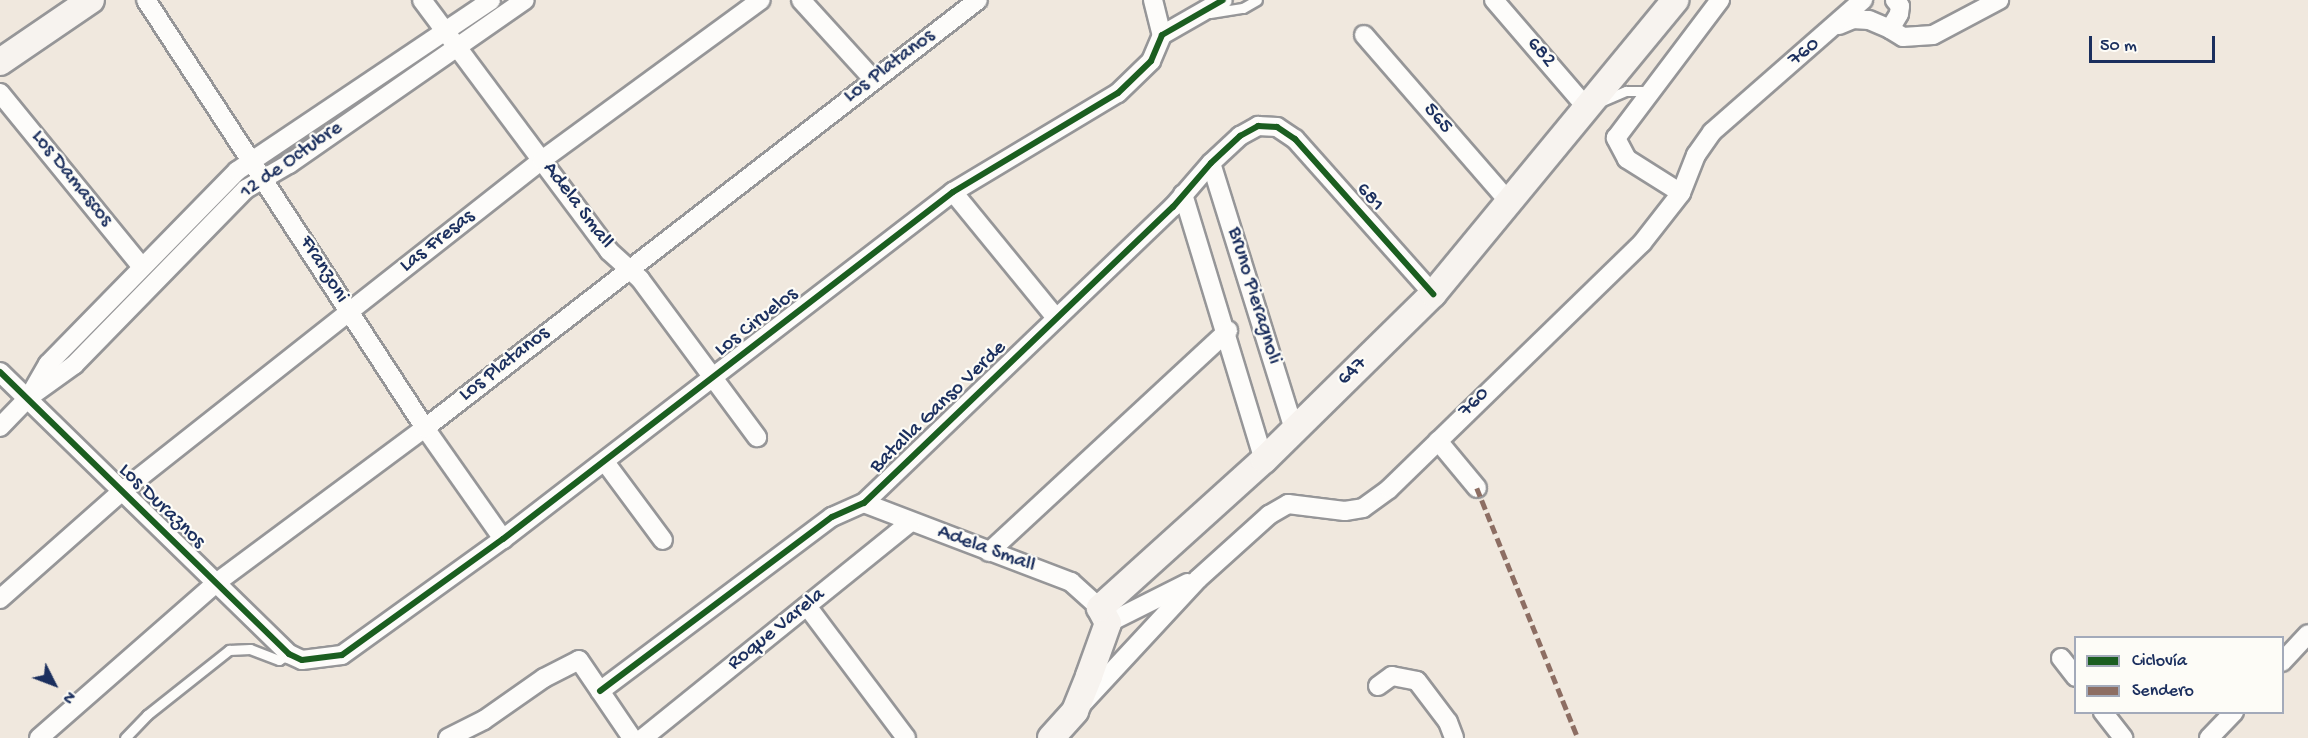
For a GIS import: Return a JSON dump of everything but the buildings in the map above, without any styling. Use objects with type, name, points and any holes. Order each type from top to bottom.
[{"type":"street","points":[[0,62],[91,0]]},
{"type":"street","name":"Franzoni","points":[[146,0],[254,161],[425,428],[503,539]]},
{"type":"street","name":"Adela Small","points":[[422,0],[609,251],[629,267],[757,437]]},
{"type":"street","name":"12 de Octubre","points":[[0,427],[28,398],[74,365],[238,197],[264,177],[289,164],[450,40],[491,0]]},
{"type":"street","name":"12 de Octubre","points":[[28,398],[48,363],[237,171],[450,40],[485,31],[525,0]]},
{"type":"street","name":"Las Fresas","points":[[0,599],[121,492],[350,311],[542,160],[761,0]]},
{"type":"street","points":[[801,0],[873,79]]},
{"type":"street","name":"Los Platanos","points":[[39,738],[216,584],[425,428],[629,267],[978,0]]},
{"type":"street","points":[[1153,0],[1162,35],[1204,14],[1223,0]]},
{"type":"street","name":"682","points":[[1494,0],[1586,107]]},
{"type":"street","name":"647","points":[[1051,738],[1075,711],[1104,615],[1433,294],[1675,0]]},
{"type":"street","points":[[1681,193],[1627,159],[1620,150],[1616,138],[1647,91],[1720,0]]},
{"type":"street","name":"760","points":[[1075,711],[1198,579],[1269,515],[1288,504],[1345,512],[1363,508],[1389,489],[1642,243],[1681,193],[1696,155],[1712,132],[1838,26],[1863,0]]},
{"type":"street","points":[[1890,29],[1899,14],[1900,6],[1895,0]]},
{"type":"street","name":"760","points":[[1838,26],[1853,19],[1869,20],[1903,36],[1933,35],[1999,0]]},
{"type":"street","name":"Los Ciruelos","points":[[295,657],[342,655],[605,462],[953,192],[1118,93],[1152,61],[1162,35]]},
{"type":"street","name":"565","points":[[1364,35],[1509,202]]},
{"type":"street","name":"Los Damascos","points":[[0,93],[141,266]]},
{"type":"street","name":"Batalla Ganso Verde","points":[[600,691],[832,517],[864,503],[1240,136],[1258,126],[1277,127]]},
{"type":"street","name":"681","points":[[1277,127],[1295,139],[1433,294]]},
{"type":"street","name":"Bruno Pieragnoli","points":[[1212,163],[1294,429]]},
{"type":"street","points":[[953,192],[1056,318]]},
{"type":"street","name":"Bruno Pieragnoli","points":[[1183,194],[1228,331],[1264,460]]},
{"type":"street","points":[[989,552],[1228,331]]},
{"type":"street","name":"Los Duraznos","points":[[0,372],[216,584],[295,657]]},
{"type":"street","points":[[1438,441],[1478,488]]},
{"type":"street","points":[[605,462],[663,540]]},
{"type":"street","name":"Adela Small","points":[[864,503],[1071,582],[1104,615]]},
{"type":"street","name":"Roque Varela","points":[[643,738],[911,522]]},
{"type":"street","points":[[1104,615],[1198,579]]},
{"type":"street","points":[[807,606],[906,738]]},
{"type":"street","points":[[2284,661],[2308,634]]},
{"type":"street","points":[[2061,658],[2074,674]]},
{"type":"street","points":[[448,738],[484,720],[544,678],[579,660],[632,738]]},
{"type":"street","points":[[1378,686],[1392,676],[1416,681],[1448,722],[1454,738]]},
{"type":"street","points":[[2105,714],[2123,738]]},
{"type":"street","points":[[2209,738],[2232,714]]},
{"type":"lane","points":[[1204,14],[1243,8],[1257,0]]},
{"type":"lane","points":[[1586,107],[1626,92],[1647,91]]},
{"type":"lane","points":[[124,738],[147,715],[229,650],[250,650],[279,660],[295,657]]},
{"type":"marked path","points":[[1477,488],[1578,738]]},
{"type":"cycle path","points":[[0,372],[289,654],[302,660],[342,655],[503,539],[953,192],[1118,93],[1151,61],[1162,35],[1223,0]]},
{"type":"cycle path","points":[[600,691],[832,517],[864,503],[1173,207],[1211,163],[1240,136],[1258,126],[1277,127],[1295,139],[1433,294]]}]
